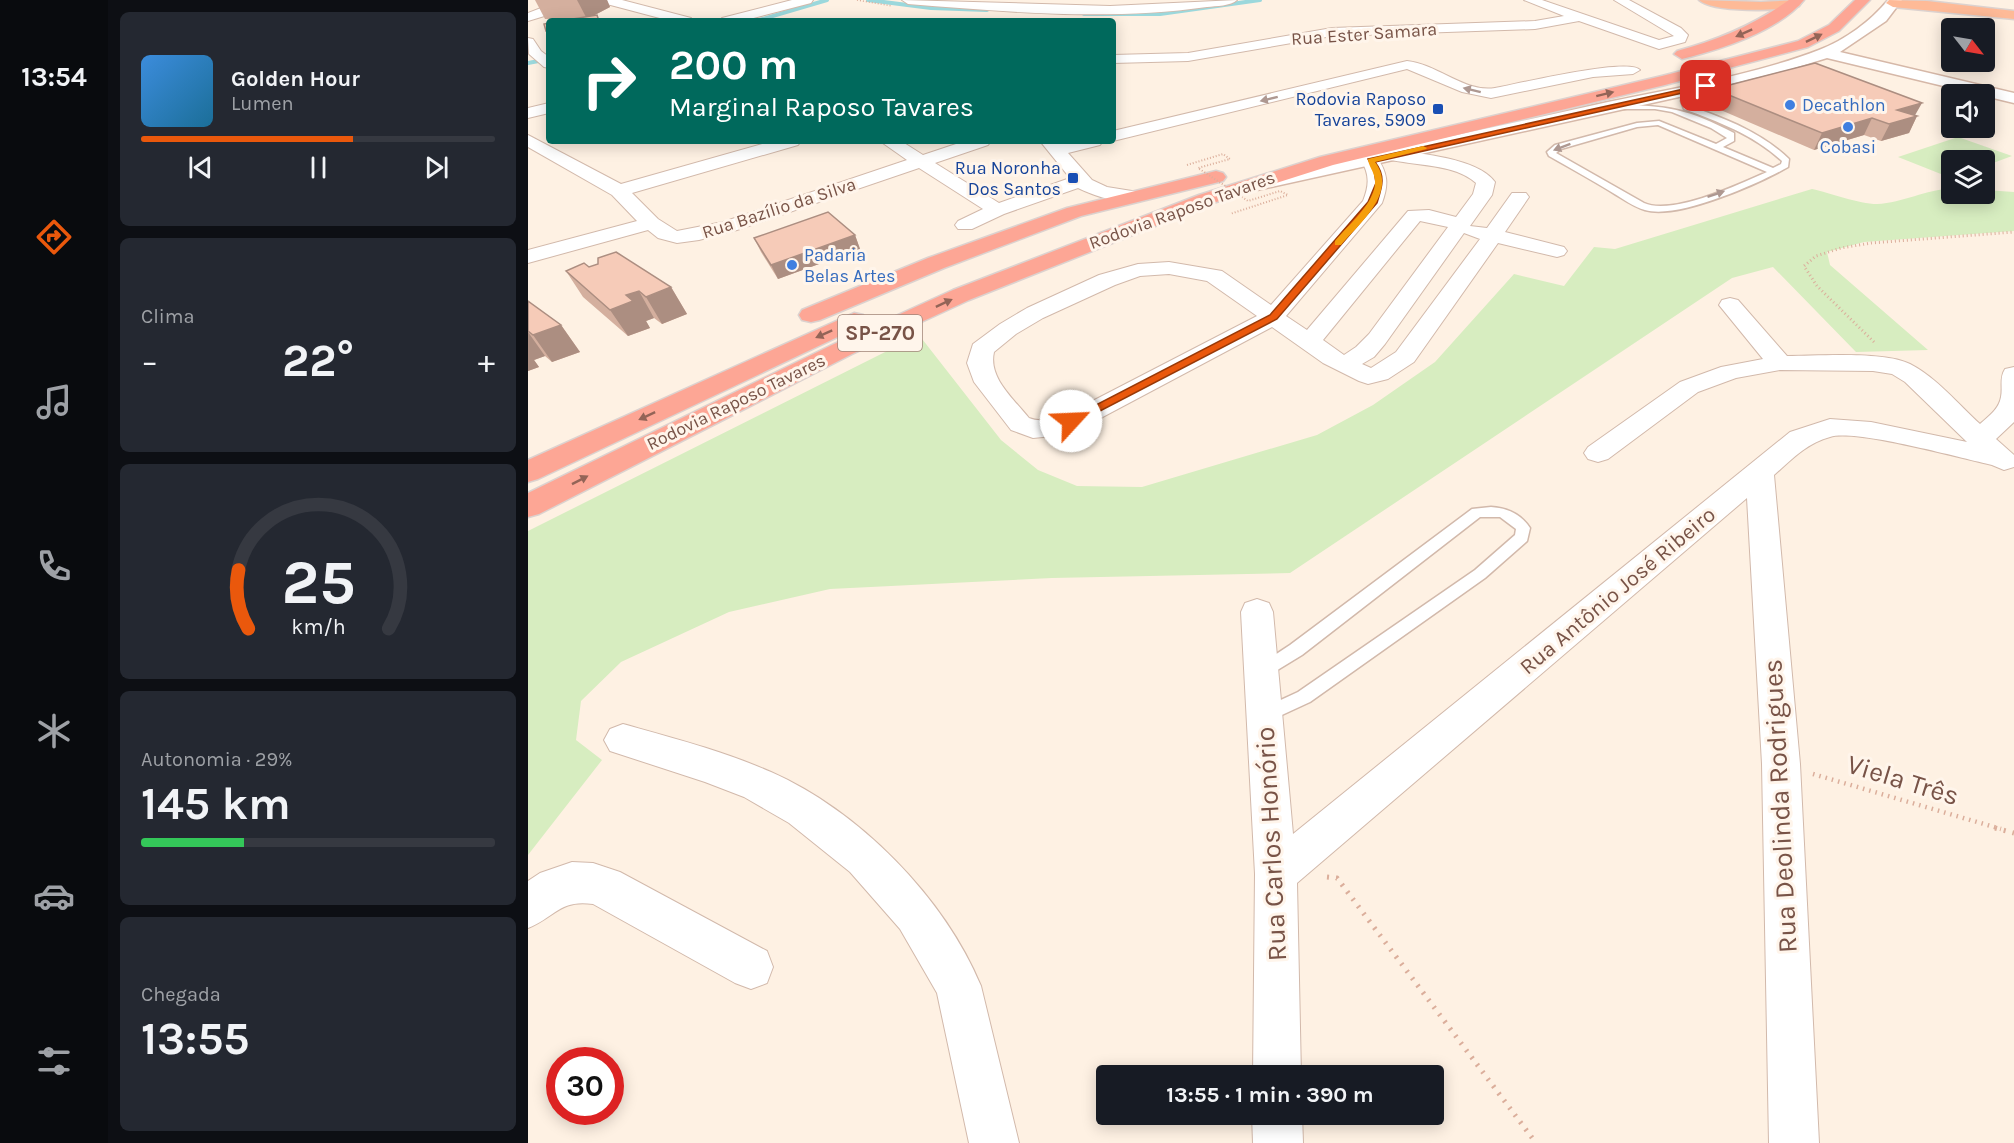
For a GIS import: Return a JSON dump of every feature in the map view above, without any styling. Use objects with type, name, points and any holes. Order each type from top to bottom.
[{"type":"highway","points":[[1706,0],[1740,6],[1763,6],[1795,1]]},
{"type":"highway","name":"Rodovia Raposo Tavares","points":[[528,506],[843,350],[961,295],[1247,178],[1665,80],[1803,44],[1834,28],[1863,0]]},
{"type":"highway","points":[[1970,0],[2014,9]]},
{"type":"highway","points":[[1795,1],[1769,21],[1716,45],[1685,52],[1670,61],[1790,35],[1811,22]]},
{"type":"highway","points":[[1894,2],[2014,9]]},
{"type":"highway","name":"Rodovia Raposo Tavares","points":[[528,472],[780,353],[1034,242],[1525,94],[1652,66]]},
{"type":"highway","points":[[794,322],[936,263],[1074,212],[1131,196],[1247,178]]},
{"type":"highway","points":[[528,447],[656,387]]},
{"type":"main road","points":[[1247,178],[1370,160],[1688,90],[1826,53],[1865,30],[1881,18],[1894,2]]},
{"type":"main road","points":[[1826,53],[2014,98]]},
{"type":"street","points":[[528,17],[546,11],[563,0]]},
{"type":"street","points":[[607,0],[675,18]]},
{"type":"street","points":[[738,18],[807,0]]},
{"type":"street","points":[[908,0],[955,9],[1025,16]]},
{"type":"street","points":[[955,9],[1143,10],[1231,0]]},
{"type":"street","points":[[1530,0],[1581,17],[1641,44],[1659,45],[1680,39],[1681,35],[1676,31],[1620,0]]},
{"type":"street","name":"Rua Ester Samara","points":[[1116,59],[1169,59],[1332,33],[1535,25],[1581,17]]},
{"type":"street","points":[[1221,42],[1236,49]]},
{"type":"street","points":[[1116,135],[1407,66],[1416,66],[1467,89],[1491,93],[1593,73],[1633,70]]},
{"type":"street","points":[[534,147],[565,144]]},
{"type":"street","points":[[619,191],[782,144]]},
{"type":"street","points":[[894,144],[997,210]]},
{"type":"street","name":"Rua Bazílio da Silva","points":[[534,147],[619,191],[651,223],[665,234],[677,237],[699,234],[973,144]]},
{"type":"street","points":[[1054,145],[1084,182],[1103,192],[1131,196]]},
{"type":"street","points":[[1344,365],[1365,352],[1377,339],[1482,195],[1486,182],[1482,176],[1470,170],[1393,155]]},
{"type":"street","points":[[1370,160],[1377,170],[1380,183],[1372,203],[1273,317],[1088,414],[1053,428],[1033,430],[1020,424],[987,382],[979,363],[982,349],[1008,329],[1035,313],[1107,280],[1138,270],[1169,268],[1214,276],[1273,317],[1309,342],[1344,365],[1368,376],[1379,374],[1405,357],[1519,197]]},
{"type":"street","points":[[965,225],[997,210],[1084,182]]},
{"type":"street","points":[[1074,212],[1082,199],[1084,182]]},
{"type":"street","points":[[1309,342],[1415,215],[1429,216],[1493,236],[1557,251]]},
{"type":"street","points":[[528,257],[651,223]]},
{"type":"street","points":[[1730,305],[1780,363]]},
{"type":"street","points":[[1598,453],[1689,387],[1730,372],[1780,363],[1879,364],[1899,368],[1914,377],[1999,456]]},
{"type":"street","points":[[1999,456],[2008,413],[2014,398],[2014,374]]},
{"type":"street","name":"Rua Antônio José Ribeiro","points":[[1276,874],[1800,438],[1830,427],[1871,430],[1999,456]]},
{"type":"street","name":"Rua Deolinda Rodrigues","points":[[1759,470],[1781,764],[1794,1143]]},
{"type":"street","name":"Rua Carlos Honório","points":[[1257,612],[1276,874],[1277,1065]]},
{"type":"street","points":[[623,740],[710,766],[758,785],[803,810],[871,866],[915,914],[958,986],[994,1143]]},
{"type":"street","points":[[528,907],[555,886],[585,881],[605,888],[751,967]]},
{"type":"street","points":[[1277,1125],[1278,1143]]},
{"type":"lane","points":[[1688,90],[1685,101],[1687,107],[1746,132],[1778,152],[1786,161],[1785,165],[1775,172],[1682,206],[1655,210],[1641,205],[1551,152],[1558,147],[1653,123],[1667,124],[1775,172]]},
{"type":"lane","points":[[1609,107],[1655,107],[1682,113],[1731,135],[1731,139],[1717,147]]},
{"type":"lane","points":[[1261,673],[1296,650],[1477,512],[1496,510],[1517,521],[1524,528],[1522,537],[1480,574],[1304,697],[1264,715]]},
{"type":"path","points":[[1187,165],[1223,154],[1230,159],[1198,168],[1248,201],[1280,191],[1288,195],[1230,214]]},
{"type":"path","points":[[1879,364],[1876,344],[1817,286],[1804,266],[1816,256],[1841,248],[1871,243],[2014,232]]},
{"type":"path","name":"Viela Três","points":[[1781,764],[2014,833]]},
{"type":"path","points":[[1276,874],[1337,878],[1536,1143]]},
{"type":"green space","points":[[1955,138],[1995,150],[1941,150],[1941,174],[1898,157]]},
{"type":"green space","points":[[1995,150],[2012,156],[1995,162]]},
{"type":"green space","points":[[1812,189],[1870,204],[1887,203],[1941,190],[1941,204],[1995,204],[1995,191],[2014,192],[2014,231],[1864,242],[1827,252],[1830,265],[1928,350],[1856,352],[1773,267],[1732,278],[1290,573],[1052,578],[830,589],[729,612],[621,662],[581,701],[576,740],[602,760],[528,855],[528,531],[919,335],[1001,440],[1038,470],[1077,486],[1142,487],[1317,435],[1373,405],[1435,362],[1514,274],[1564,286],[1594,247],[1615,249]]},
{"type":"building","points":[[597,15],[598,18],[578,18]]},
{"type":"building","points":[[1815,63],[1922,103],[1897,110],[1917,116],[1889,124],[1872,118],[1822,133],[1714,89]]},
{"type":"building","points":[[828,212],[855,235],[771,265],[754,238]]},
{"type":"building","points":[[616,252],[671,287],[646,297],[639,291],[626,295],[633,301],[610,310],[566,271],[584,263],[589,267],[598,264],[598,258]]},
{"type":"building","points":[[528,301],[561,325],[533,335],[528,331]]},
{"type":"waterway","points":[[766,18],[827,0]]},
{"type":"waterway","points":[[868,0],[931,8],[987,10]]},
{"type":"waterway","points":[[1084,14],[1160,14],[1260,0]]},
{"type":"waterway","points":[[528,63],[546,60]]},
{"type":"slow traffic","points":[[1338,243],[1372,203],[1380,183],[1377,170],[1370,160],[1423,148]]},
{"type":"place","name":"Decathlon","points":[[1790,105]]},
{"type":"place","name":"Rodovia Raposo Tavares, 5909","points":[[1438,109]]},
{"type":"place","name":"Cobasi","points":[[1848,127]]},
{"type":"place","name":"Rua Noronha Dos Santos","points":[[1073,178]]},
{"type":"place","name":"Padaria Belas Artes","points":[[792,265]]},
{"type":"route","points":[[1071,421],[1273,317],[1372,203],[1380,183],[1377,170],[1370,160],[1706,86]]}]
